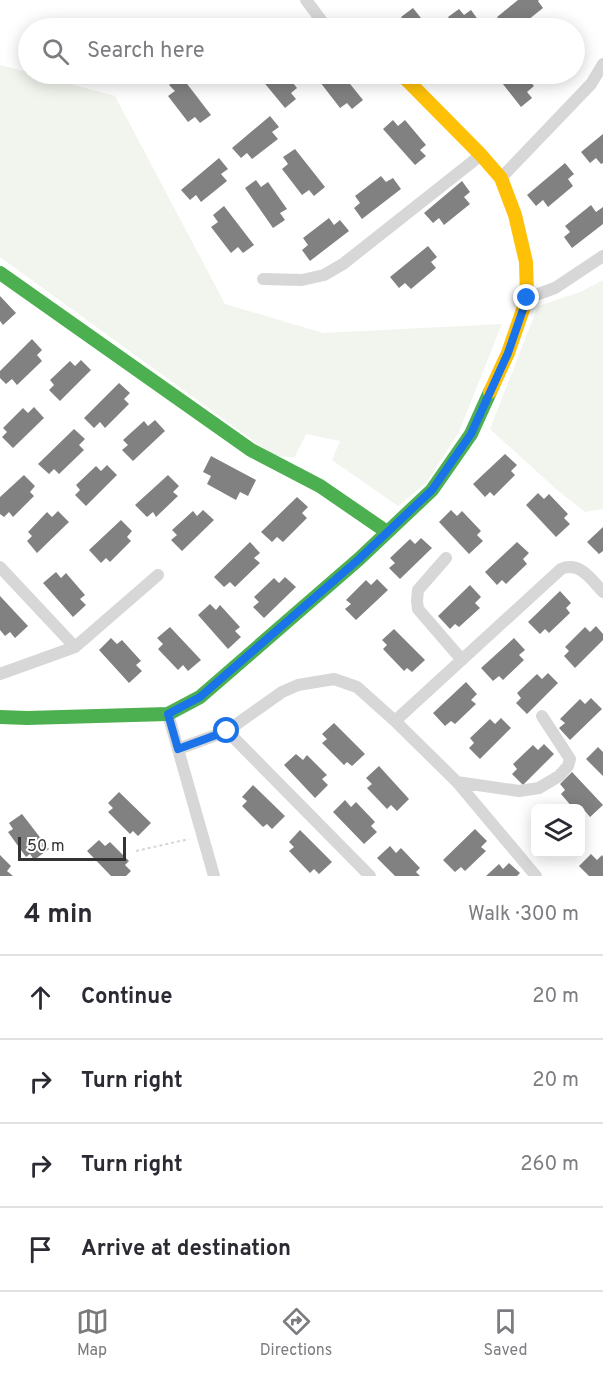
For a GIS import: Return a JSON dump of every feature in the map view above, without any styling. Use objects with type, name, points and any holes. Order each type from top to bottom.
[{"type":"street","points":[[306,0],[320,18]]},
{"type":"street","points":[[501,178],[591,84],[603,64]]},
{"type":"street","points":[[0,717],[168,714],[200,697],[359,559],[432,490],[471,434],[508,353],[527,298],[526,262],[515,215],[501,178],[411,84]]},
{"type":"street","points":[[263,279],[302,280],[324,275],[343,264],[481,155]]},
{"type":"street","points":[[527,298],[555,288],[603,256]]},
{"type":"street","points":[[0,273],[251,450],[320,486],[387,532]]},
{"type":"street","points":[[446,558],[418,590],[418,609],[462,660]]},
{"type":"street","points":[[0,567],[75,647]]},
{"type":"street","points":[[396,721],[561,569],[576,567],[603,592]]},
{"type":"street","points":[[0,674],[75,647],[158,575]]},
{"type":"street","points":[[178,749],[227,731],[282,692],[298,685],[334,679],[357,687],[396,721],[458,782],[536,876]]},
{"type":"street","points":[[168,714],[214,876]]},
{"type":"street","points":[[458,782],[519,791],[539,788],[559,776],[568,766],[570,759],[542,716]]},
{"type":"street","points":[[227,731],[370,876]]},
{"type":"path","points":[[136,851],[203,836]]},
{"type":"shaded area","points":[[0,65],[18,70],[18,84],[70,84],[115,96],[225,304],[323,333],[502,324],[459,432],[426,483],[398,506],[332,460],[340,441],[306,434],[294,458],[273,455],[0,257]]},
{"type":"shaded area","points":[[603,280],[603,509],[585,512],[490,429],[538,306],[580,292]]},
{"type":"building","points":[[518,0],[539,0],[543,8],[530,18],[497,17]]},
{"type":"building","points":[[413,8],[421,18],[402,18]]},
{"type":"building","points":[[459,9],[464,15],[471,10],[477,18],[449,18]]},
{"type":"building","points":[[187,84],[211,115],[200,123],[195,117],[188,122],[168,96],[175,91],[169,85]]},
{"type":"building","points":[[265,84],[294,84],[297,88],[291,93],[296,99],[285,108]]},
{"type":"building","points":[[322,84],[350,84],[363,100],[352,109],[347,103],[340,108]]},
{"type":"building","points":[[503,84],[532,84],[534,86],[527,92],[532,98],[521,107]]},
{"type":"building","points":[[270,116],[279,127],[272,132],[278,139],[252,159],[247,153],[241,158],[232,148]]},
{"type":"building","points":[[393,120],[398,126],[405,120],[426,145],[420,150],[426,156],[415,165],[383,129]]},
{"type":"building","points":[[603,134],[603,163],[601,164],[596,158],[590,163],[581,152]]},
{"type":"building","points":[[295,149],[325,187],[314,196],[309,190],[302,195],[282,169],[288,164],[283,157]]},
{"type":"building","points":[[219,158],[228,169],[221,174],[227,181],[201,202],[196,195],[190,200],[181,190]]},
{"type":"building","points":[[565,163],[574,174],[568,179],[573,186],[548,207],[543,200],[536,206],[527,195]]},
{"type":"building","points":[[381,176],[386,182],[393,178],[401,189],[362,219],[354,208],[360,203],[355,196]]},
{"type":"building","points":[[256,180],[261,187],[268,182],[287,209],[280,213],[285,220],[273,228],[245,188]]},
{"type":"building","points":[[462,181],[470,192],[464,197],[470,204],[444,225],[439,218],[433,223],[424,213]]},
{"type":"building","points":[[591,205],[596,212],[603,207],[603,224],[572,248],[564,237],[570,232],[565,226]]},
{"type":"building","points":[[224,206],[254,245],[243,253],[238,247],[231,253],[211,227],[218,222],[213,215]]},
{"type":"building","points":[[329,218],[334,225],[340,220],[349,231],[310,261],[302,250],[308,245],[303,238]]},
{"type":"building","points":[[428,246],[437,257],[431,262],[436,268],[411,289],[405,283],[399,288],[390,277]]},
{"type":"building","points":[[0,296],[16,313],[3,325],[0,321]]},
{"type":"building","points":[[32,339],[42,350],[37,355],[42,361],[17,385],[12,379],[6,384],[0,378],[0,371]]},
{"type":"building","points":[[81,360],[91,370],[60,401],[49,390],[54,385],[50,380],[70,361],[75,366]]},
{"type":"building","points":[[119,383],[130,393],[124,399],[129,404],[105,428],[100,422],[94,428],[84,418]]},
{"type":"building","points":[[34,407],[44,418],[13,448],[2,437],[7,432],[3,428],[23,408],[28,413]]},
{"type":"building","points":[[155,420],[165,431],[133,461],[122,450],[128,445],[123,440],[144,421],[148,426]]},
{"type":"building","points":[[74,429],[85,439],[79,445],[84,450],[59,474],[54,469],[49,474],[38,464]]},
{"type":"building","points":[[505,454],[517,465],[511,471],[515,475],[494,496],[490,492],[485,497],[473,484]]},
{"type":"building","points":[[211,456],[256,480],[248,496],[240,492],[236,500],[207,484],[211,476],[203,472]]},
{"type":"building","points":[[107,465],[117,475],[86,506],[75,495],[80,490],[76,485],[96,466],[101,471]]},
{"type":"building","points":[[24,475],[35,486],[30,492],[34,496],[13,517],[9,512],[4,517],[0,514],[0,497]]},
{"type":"building","points":[[168,475],[179,486],[173,492],[178,496],[156,517],[153,512],[147,517],[135,505]]},
{"type":"building","points":[[538,493],[544,499],[549,494],[568,514],[564,518],[570,524],[556,537],[526,505]]},
{"type":"building","points":[[297,497],[308,507],[302,513],[307,518],[283,542],[277,537],[272,542],[261,532]]},
{"type":"building","points":[[203,510],[214,520],[182,551],[171,540],[177,535],[172,530],[193,511],[197,516]]},
{"type":"building","points":[[451,510],[457,516],[462,511],[481,531],[477,535],[483,541],[469,554],[439,522]]},
{"type":"building","points":[[58,511],[69,522],[37,553],[27,541],[32,536],[28,532],[47,512],[52,517]]},
{"type":"building","points":[[121,520],[132,531],[127,537],[131,541],[110,562],[106,558],[101,563],[89,550]]},
{"type":"building","points":[[603,527],[603,551],[599,554],[587,542]]},
{"type":"building","points":[[421,538],[432,548],[400,579],[389,568],[395,563],[390,558],[410,539],[415,544]]},
{"type":"building","points":[[250,542],[260,553],[254,558],[260,563],[235,587],[230,582],[224,587],[214,577]]},
{"type":"building","points":[[517,542],[529,553],[523,559],[527,564],[506,584],[502,580],[497,585],[485,572]]},
{"type":"building","points":[[56,572],[61,578],[66,573],[85,595],[80,599],[86,605],[73,617],[43,583]]},
{"type":"building","points":[[285,577],[296,587],[264,618],[253,607],[259,602],[254,597],[274,578],[279,583]]},
{"type":"building","points":[[377,579],[388,590],[356,620],[345,609],[351,604],[346,600],[366,580],[371,585]]},
{"type":"building","points":[[470,585],[481,597],[475,603],[480,608],[459,627],[455,624],[450,629],[438,616]]},
{"type":"building","points":[[560,591],[571,603],[566,608],[570,613],[549,633],[545,629],[540,634],[528,622]]},
{"type":"building","points":[[0,596],[28,626],[15,638],[10,632],[5,636],[0,630]]},
{"type":"building","points":[[210,604],[216,610],[220,605],[240,627],[235,631],[241,637],[228,649],[198,615]]},
{"type":"building","points":[[596,626],[603,634],[603,640],[575,668],[564,656],[569,651],[565,647],[585,627],[590,632]]},
{"type":"building","points":[[170,627],[201,660],[188,671],[183,665],[178,670],[158,649],[163,644],[157,638]]},
{"type":"building","points":[[394,629],[425,660],[412,672],[407,668],[404,671],[383,649],[387,645],[382,640]]},
{"type":"building","points":[[111,638],[117,644],[122,640],[141,661],[136,665],[142,671],[129,683],[99,650]]},
{"type":"building","points":[[514,638],[525,650],[519,655],[524,660],[503,680],[499,676],[493,681],[481,668]]},
{"type":"building","points":[[548,673],[558,683],[527,714],[516,703],[521,698],[517,693],[537,674],[542,679]]},
{"type":"building","points":[[466,682],[477,694],[471,700],[476,704],[455,724],[451,721],[445,726],[433,713]]},
{"type":"building","points":[[591,698],[602,709],[570,740],[559,728],[565,723],[560,719],[580,699],[585,704]]},
{"type":"building","points":[[501,718],[511,728],[480,759],[469,748],[474,743],[470,738],[490,719],[495,724]]},
{"type":"building","points":[[334,723],[365,754],[352,766],[347,762],[344,765],[322,743],[327,739],[322,734]]},
{"type":"building","points":[[544,744],[554,754],[523,785],[512,774],[517,769],[513,764],[533,745],[538,750]]},
{"type":"building","points":[[598,747],[603,752],[603,776],[586,759]]},
{"type":"building","points":[[296,754],[303,760],[307,755],[327,775],[322,779],[328,785],[315,798],[284,765]]},
{"type":"building","points":[[379,766],[409,799],[397,811],[391,805],[387,809],[367,788],[372,784],[366,778]]},
{"type":"building","points":[[572,772],[603,805],[590,817],[585,811],[585,804],[570,804],[561,794],[565,790],[560,784]]},
{"type":"building","points":[[253,785],[285,816],[272,829],[267,824],[263,827],[242,806],[247,801],[242,797]]},
{"type":"building","points":[[119,792],[151,823],[138,836],[133,831],[130,834],[108,812],[113,808],[108,803]]},
{"type":"building","points":[[345,800],[351,807],[356,802],[375,822],[371,826],[377,832],[364,844],[333,812]]},
{"type":"building","points":[[22,814],[49,849],[34,860],[30,854],[26,857],[8,832],[13,829],[9,823]]},
{"type":"building","points":[[475,829],[487,841],[481,847],[486,851],[465,871],[461,867],[455,872],[443,860]]},
{"type":"building","points":[[300,830],[332,862],[319,874],[314,869],[310,873],[289,851],[294,847],[289,842]]},
{"type":"building","points":[[99,840],[105,846],[110,842],[129,861],[125,865],[131,871],[126,876],[111,876],[87,851]]},
{"type":"building","points":[[390,846],[396,853],[401,848],[420,868],[416,872],[420,876],[395,876],[377,858]]},
{"type":"building","points":[[591,854],[597,860],[602,855],[603,876],[589,876],[579,866]]},
{"type":"building","points":[[0,855],[11,866],[7,871],[13,876],[0,876]]},
{"type":"building","points":[[509,863],[520,873],[517,876],[486,876],[499,864],[503,869]]},
{"type":"traffic: fast","points":[[0,273],[251,450],[320,486],[387,532]]},
{"type":"traffic: fast","points":[[0,717],[168,714],[200,697],[359,559],[432,490],[471,434],[490,392]]},
{"type":"traffic: slow","points":[[411,84],[501,178],[515,215],[526,262],[527,298],[508,353],[490,392]]},
{"type":"route","points":[[227,731],[178,749],[168,714],[200,697],[359,559],[432,490],[471,434],[508,353],[527,298]]}]
